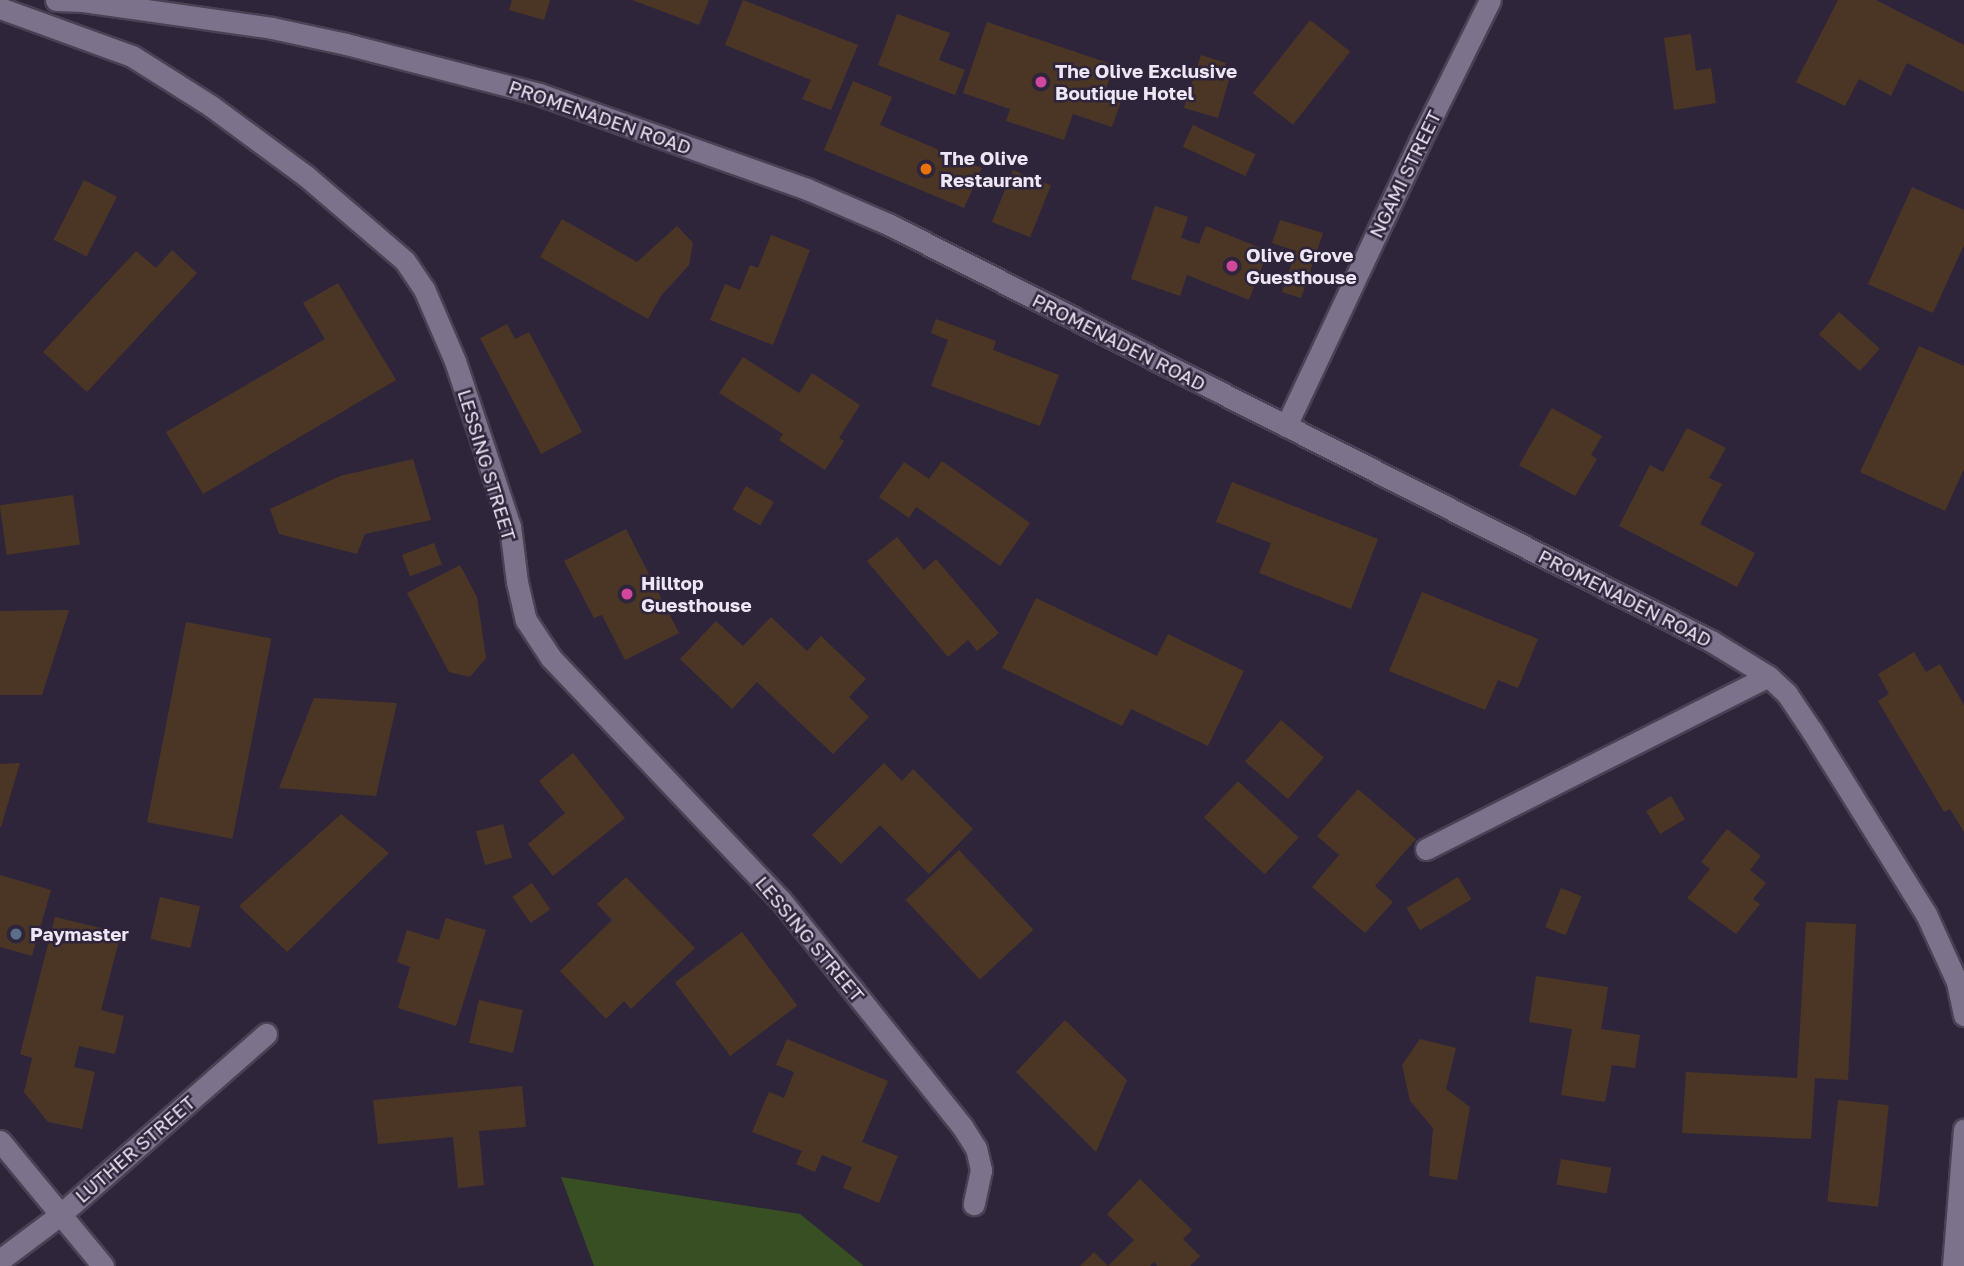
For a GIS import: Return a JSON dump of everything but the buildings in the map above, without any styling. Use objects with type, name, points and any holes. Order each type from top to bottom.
[{"type":"street","name":"PROMENADEN ROAD","points":[[56,0],[83,1],[272,28],[540,94],[807,189],[888,224],[1711,640],[1768,676],[1787,694],[1812,731],[1926,914],[1957,982],[1964,1015]]},
{"type":"street","name":"NGAMI STREET","points":[[1286,426],[1420,141],[1490,0]]},
{"type":"street","name":"LESSING STREET","points":[[0,8],[132,56],[211,106],[306,176],[405,261],[424,289],[456,362],[510,526],[517,582],[526,620],[551,658],[780,899],[962,1126],[976,1148],[981,1170],[974,1204]]},
{"type":"street","points":[[1426,849],[1768,676]]},
{"type":"street","name":"LUTHER STREET","points":[[0,1260],[61,1214],[266,1034]]},
{"type":"street","points":[[1953,1266],[1964,1129]]},
{"type":"street","points":[[0,1141],[103,1266]]},
{"type":"green space","points":[[561,1177],[800,1214],[864,1266],[594,1266]]},
{"type":"place","name":"The Olive Exclusive Boutique Hotel","points":[[1041,82]]},
{"type":"place","name":"The Olive Restaurant","points":[[926,169]]},
{"type":"place","name":"Olive Grove Guesthouse","points":[[1232,266]]},
{"type":"place","name":"Hilltop Guesthouse","points":[[627,594]]},
{"type":"place","name":"Paymaster","points":[[16,934]]}]
